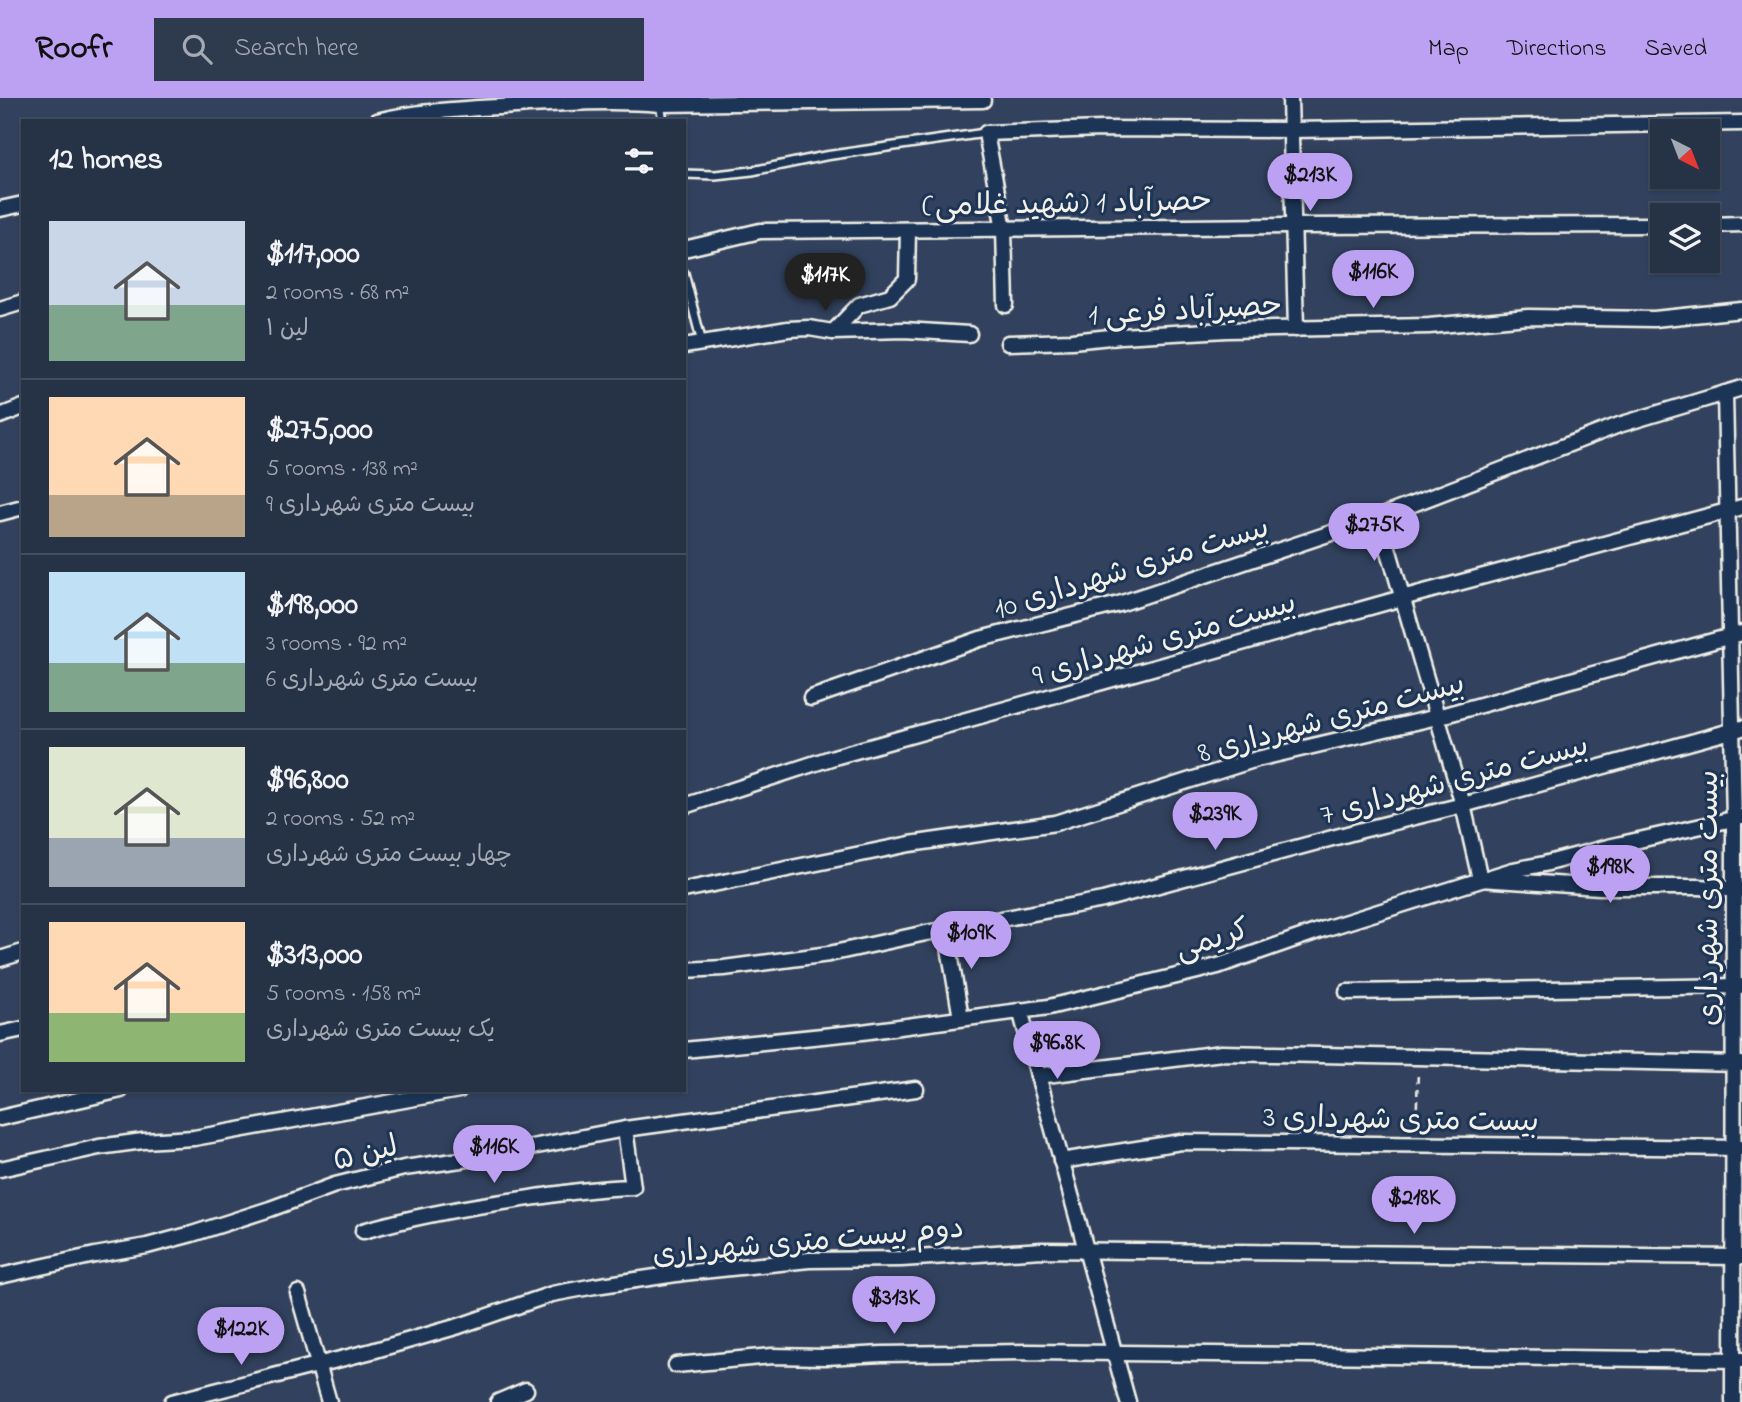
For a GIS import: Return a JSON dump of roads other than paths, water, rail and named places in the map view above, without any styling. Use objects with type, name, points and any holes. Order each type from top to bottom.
[{"type":"street","points":[[1290,98],[1296,329]]},
{"type":"street","points":[[384,119],[434,104],[983,100]]},
{"type":"street","points":[[1006,305],[1004,229],[986,133],[1102,129],[1291,130],[1742,123]]},
{"type":"street","points":[[0,209],[21,204]]},
{"type":"street","points":[[1720,225],[1742,224]]},
{"type":"street","name":"حصرآباد 1 (شهید غلامی)","points":[[686,249],[760,231],[1650,225]]},
{"type":"street","points":[[832,332],[859,305],[891,296],[907,279],[908,230]]},
{"type":"street","points":[[0,309],[21,303]]},
{"type":"street","name":"حصیرآباد فرعی 1","points":[[1008,343],[1227,330],[1429,326],[1528,317],[1654,319],[1742,310]]},
{"type":"street","points":[[686,346],[809,328],[832,332],[904,330],[969,334]]},
{"type":"street","name":"بیست متری شهرداری 10","points":[[811,698],[980,639],[1119,604],[1379,517],[1619,425],[1742,388]]},
{"type":"street","name":"بیست متری شهرداری","points":[[1724,393],[1727,511],[1736,634],[1738,818],[1737,1360],[1733,1402]]},
{"type":"street","points":[[0,415],[21,408]]},
{"type":"street","name":"بیست متری شهرداری 9","points":[[686,805],[834,757],[1402,598],[1742,507]]},
{"type":"street","points":[[0,513],[21,508]]},
{"type":"street","points":[[1379,517],[1463,805],[1480,879],[1600,887],[1699,887],[1738,890]]},
{"type":"street","name":"بیست متری شهرداری 8","points":[[686,890],[910,844],[1055,823],[1257,760],[1437,717],[1736,634]]},
{"type":"street","name":"بیست متری شهرداری 7","points":[[686,970],[724,968],[829,954],[1103,900],[1737,729]]},
{"type":"street","name":"کریمی","points":[[686,1050],[862,1032],[1049,1006],[1218,966],[1480,879],[1738,818]]},
{"type":"street","points":[[946,930],[961,1018]]},
{"type":"street","points":[[0,959],[21,953]]},
{"type":"street","points":[[1347,992],[1738,987]]},
{"type":"street","points":[[1020,1010],[1128,1402]]},
{"type":"street","points":[[0,1034],[21,1030]]},
{"type":"street","points":[[1038,1076],[1222,1053],[1738,1064]]},
{"type":"street","name":"لین ۵","points":[[0,1276],[192,1234],[370,1175],[404,1168],[475,1158],[625,1129],[916,1089]]},
{"type":"street","points":[[0,1118],[112,1092]]},
{"type":"street","points":[[0,1169],[99,1147],[194,1138],[448,1092]]},
{"type":"street","points":[[363,1231],[407,1218],[473,1205],[602,1188],[633,1187],[625,1129]]},
{"type":"street","name":"بیست متری شهرداری 3","points":[[1061,1161],[1181,1142],[1738,1148]]},
{"type":"street","name":"دوم بیست متری شهرداری","points":[[172,1402],[319,1366],[459,1326],[552,1294],[595,1286],[809,1260],[901,1259],[1042,1250],[1737,1257]]},
{"type":"street","points":[[298,1293],[329,1402]]},
{"type":"street","points":[[676,1365],[772,1356],[1028,1352],[1737,1360]]},
{"type":"street","points":[[498,1402],[526,1390]]},
{"type":"lane","points":[[660,101],[663,119]]},
{"type":"lane","points":[[686,174],[715,175],[752,171],[825,156],[986,133]]},
{"type":"lane","points":[[686,281],[702,343]]}]
